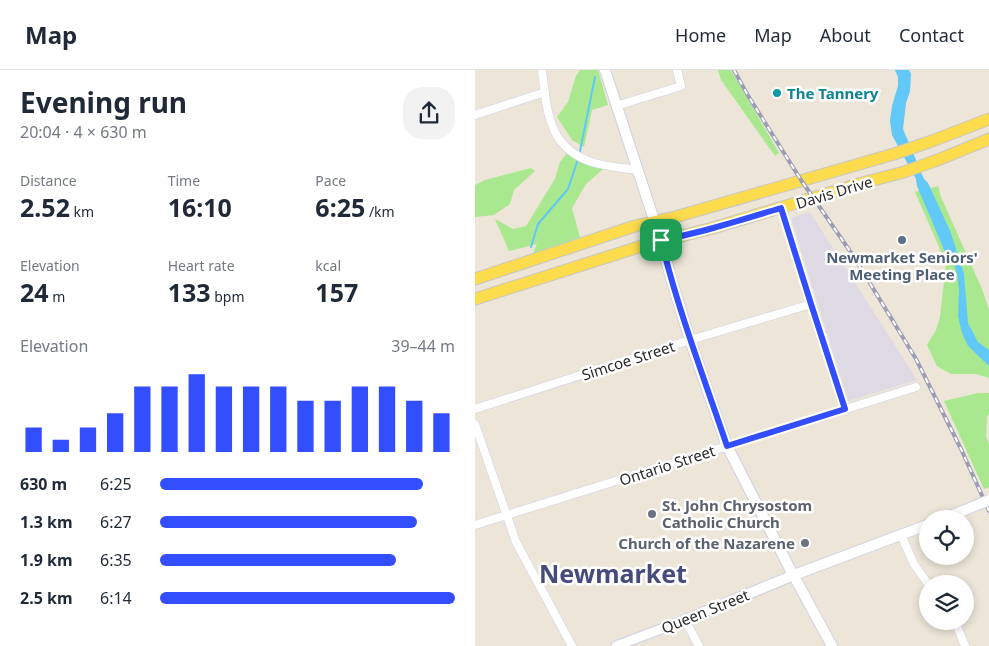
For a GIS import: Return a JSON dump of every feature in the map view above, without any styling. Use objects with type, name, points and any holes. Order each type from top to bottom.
[{"type":"main road","points":[[605,70],[658,231],[690,340],[727,446],[832,646]]},
{"type":"main road","name":"Davis Drive","points":[[475,299],[658,231],[894,154],[989,119]]},
{"type":"main road","name":"Davis Drive","points":[[475,279],[635,226],[681,237],[904,172],[989,139]]},
{"type":"main road","points":[[965,510],[989,500]]},
{"type":"main road","name":"Queen Street","points":[[685,620],[794,575],[919,527]]},
{"type":"street","points":[[542,70],[549,116],[560,140],[569,150],[573,154],[593,163],[637,170]]},
{"type":"street","points":[[616,106],[681,86],[677,70]]},
{"type":"street","points":[[475,115],[545,92]]},
{"type":"street","points":[[781,208],[845,409]]},
{"type":"street","name":"Simcoe Street","points":[[475,409],[690,340],[811,304]]},
{"type":"street","name":"Ontario Street","points":[[475,526],[916,387]]},
{"type":"street","points":[[475,424],[516,542],[572,646]]},
{"type":"street","points":[[901,534],[922,575]]},
{"type":"street","points":[[685,620],[699,646]]},
{"type":"street","name":"Queen Street","points":[[616,646],[685,620]]},
{"type":"street","points":[[959,630],[965,646]]},
{"type":"shaded area","points":[[810,212],[917,380],[848,401],[791,218]]},
{"type":"green space","points":[[580,70],[598,70],[608,105],[592,110],[584,147],[572,140],[557,117],[568,102],[576,76]]},
{"type":"green space","points":[[718,70],[731,70],[779,153],[775,156],[721,80]]},
{"type":"green space","points":[[566,154],[603,169],[586,184],[572,208],[581,241],[532,256],[537,244],[509,251],[495,219],[513,229],[526,226],[555,179],[560,162]]},
{"type":"green space","points":[[531,168],[535,171],[514,190],[510,204],[494,215],[475,217],[475,185],[485,180]]},
{"type":"green space","points":[[938,186],[941,197],[982,289],[989,310],[989,378],[976,374],[951,374],[937,366],[927,345],[936,330],[940,317],[946,263],[915,192]]},
{"type":"green space","points":[[978,393],[989,393],[986,437],[989,444],[989,487],[984,489],[944,401]]},
{"type":"water","points":[[895,70],[909,70],[911,74],[903,129],[924,179],[928,183],[951,233],[964,274],[968,323],[978,342],[989,350],[989,366],[968,346],[962,333],[958,316],[959,289],[954,265],[948,259],[917,186],[916,179],[892,135],[890,121],[898,86],[898,77]]},
{"type":"waterway","points":[[580,151],[595,77]]},
{"type":"waterway","points":[[531,247],[538,224],[568,189],[577,162]]},
{"type":"railway","points":[[734,70],[801,180],[854,257],[916,359],[961,449],[989,511]]},
{"type":"place","name":"The Tannery","points":[[777,93]]},
{"type":"place","name":"Newmarket Seniors' Meeting Place","points":[[902,240]]},
{"type":"place","name":"St. John Chrysostom Catholic Church","points":[[652,514]]},
{"type":"place","name":"Church of the Nazarene","points":[[805,543]]},
{"type":"district","name":"Newmarket","points":[[613,573]]},
{"type":"route","points":[[781,208],[845,409],[727,446],[690,340],[661,240],[681,237],[781,208]]}]
